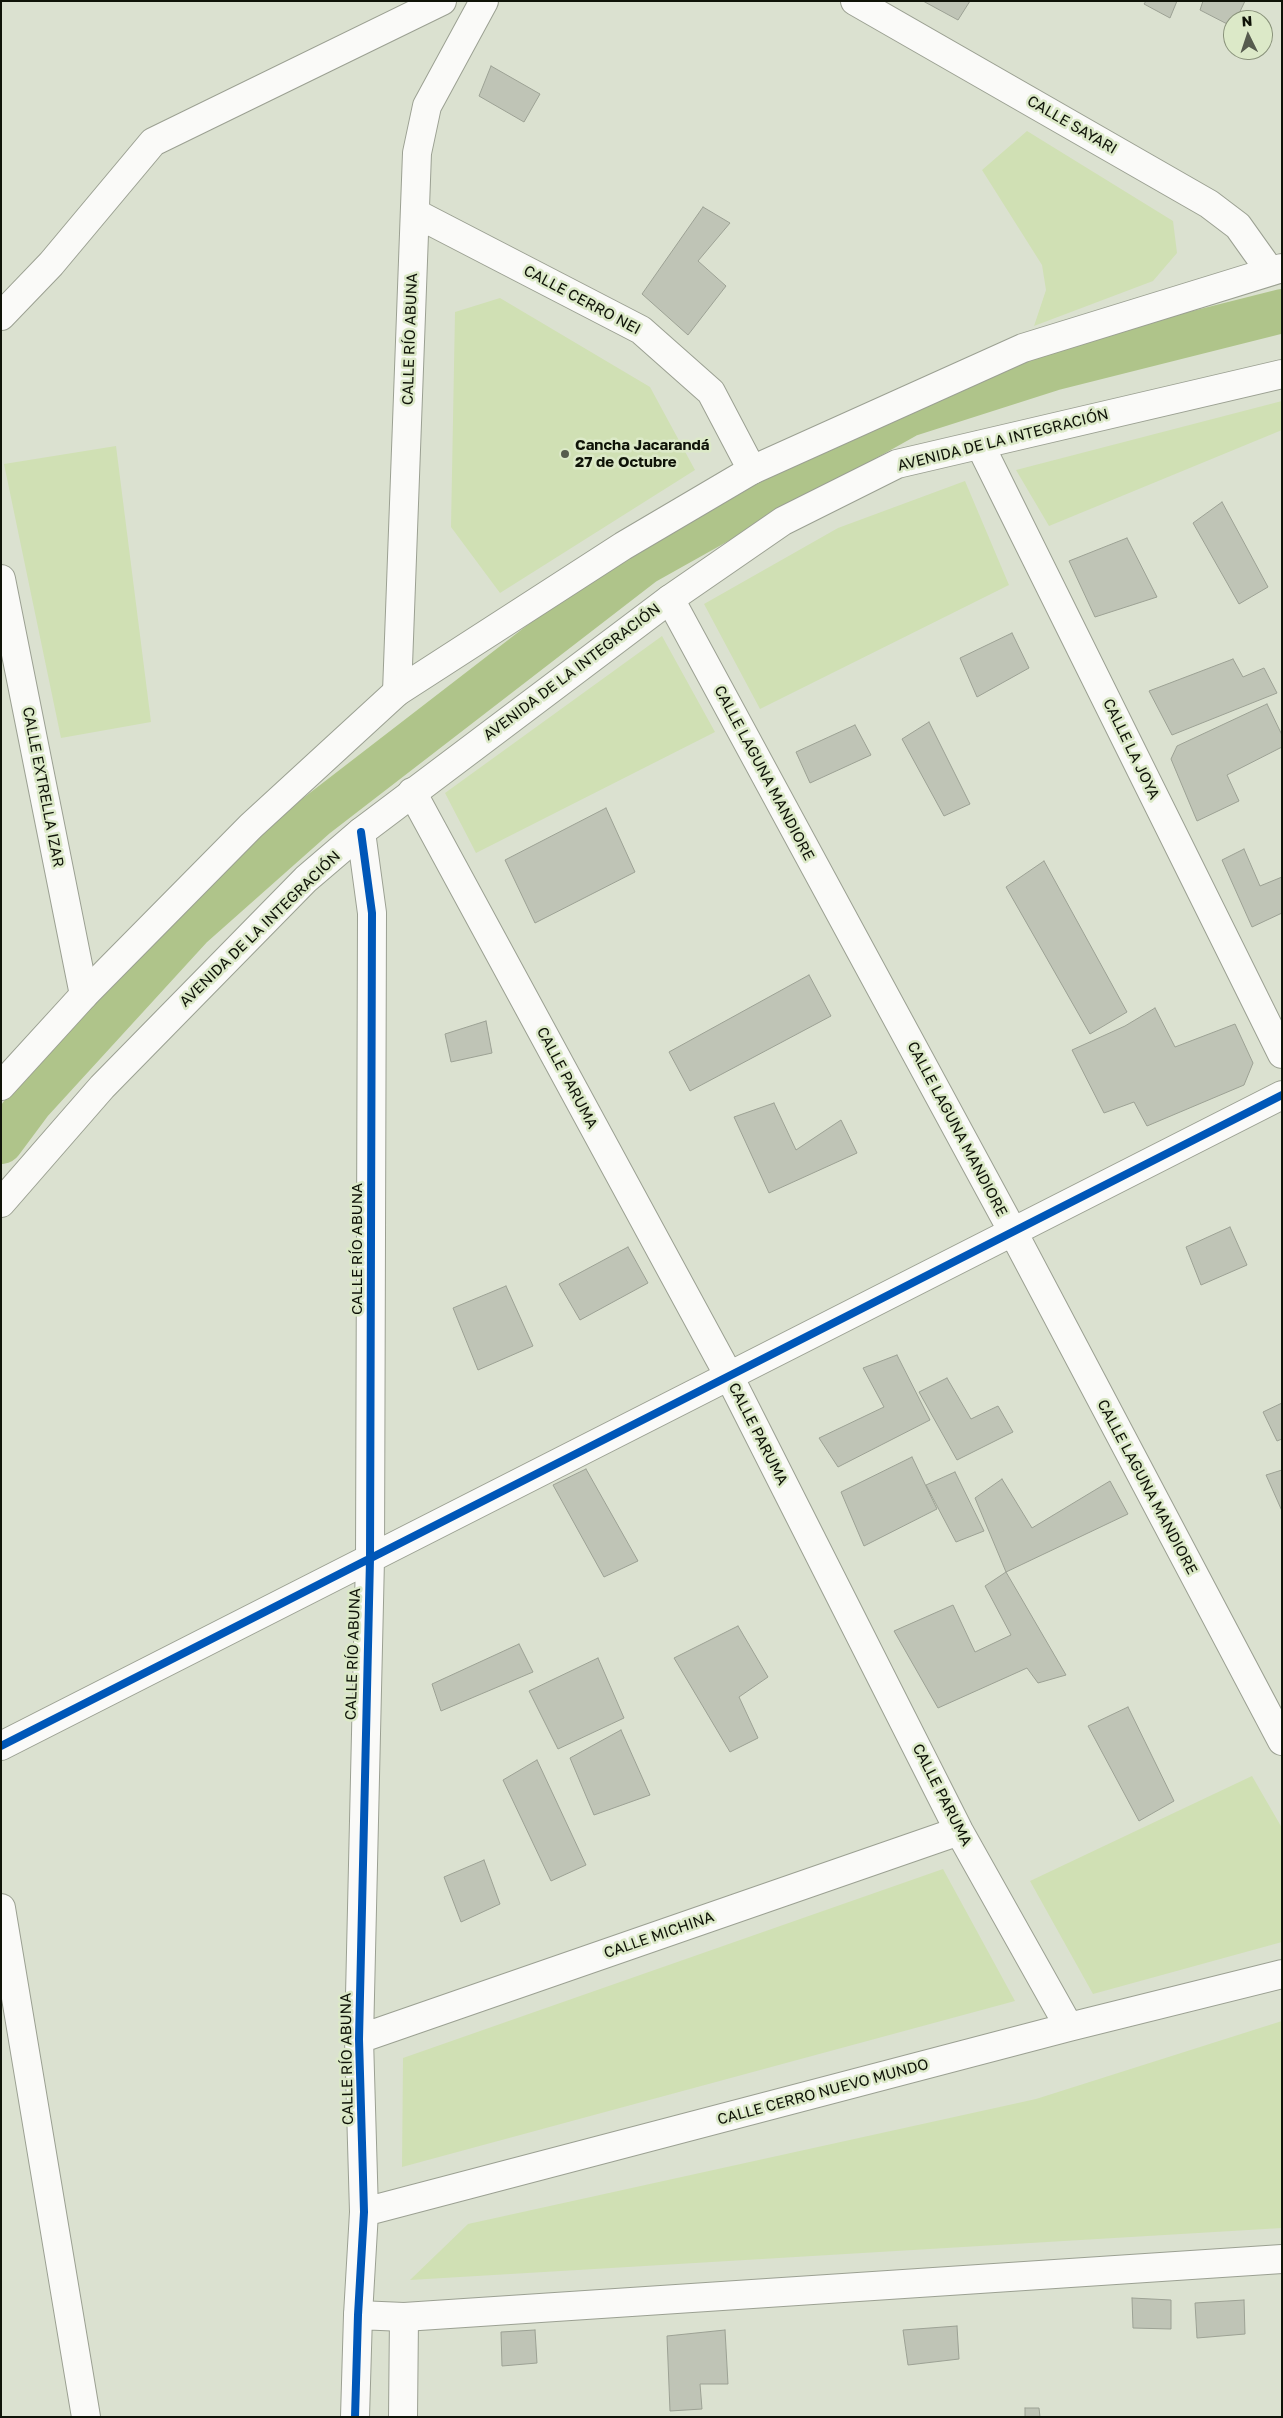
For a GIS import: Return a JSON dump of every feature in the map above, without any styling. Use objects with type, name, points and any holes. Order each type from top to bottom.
[{"type":"street","points":[[1,316],[51,264],[153,142],[442,1]]},
{"type":"street","name":"CALLE RÍO ABUNA","points":[[397,692],[417,153],[427,106],[484,1]]},
{"type":"street","name":"CALLE SAYARI","points":[[855,1],[1209,204],[1238,226],[1276,270]]},
{"type":"street","name":"CALLE CERRO NEI","points":[[416,213],[641,330],[711,392],[752,470]]},
{"type":"street","points":[[1,1086],[84,996],[251,826],[397,692],[623,546],[752,470],[1023,348],[1276,270]]},
{"type":"street","name":"AVENIDA DE LA INTEGRACIÓN","points":[[1,1203],[116,1073],[306,879],[412,792],[670,599],[783,521],[898,464],[1282,374]]},
{"type":"street","name":"CALLE LA JOYA","points":[[980,445],[1282,1054]]},
{"type":"street","name":"CALLE EXTRELLA IZAR","points":[[1,579],[84,996]]},
{"type":"street","name":"CALLE LAGUNA MANDIORE","points":[[670,599],[1013,1232],[1282,1742]]},
{"type":"street","name":"CALLE PARUMA","points":[[412,792],[729,1376],[959,1831],[1069,2027]]},
{"type":"street","name":"CALLE RÍO ABUNA","points":[[355,2417],[364,2212],[359,2039],[370,1559],[372,913],[361,832]]},
{"type":"street","points":[[1,1746],[1282,1095]]},
{"type":"street","name":"CALLE MICHINA","points":[[359,2039],[959,1831]]},
{"type":"street","points":[[1,1908],[86,2417]]},
{"type":"street","name":"CALLE CERRO NUEVO MUNDO","points":[[364,2212],[1069,2027],[1282,1974]]},
{"type":"street","points":[[358,2315],[404,2317],[1282,2259]]},
{"type":"street","points":[[403,2417],[404,2317]]},
{"type":"green space","points":[[1027,131],[1173,221],[1177,253],[1153,281],[1034,326],[1046,290],[1042,265],[982,170]]},
{"type":"green space","points":[[500,298],[650,387],[695,470],[500,593],[451,527],[455,312]]},
{"type":"green space","points":[[1282,401],[1282,430],[1049,526],[1016,470]]},
{"type":"green space","points":[[116,446],[151,722],[61,738],[4,464]]},
{"type":"green space","points":[[965,481],[1009,585],[760,709],[704,604],[838,528]]},
{"type":"green space","points":[[662,636],[715,732],[476,853],[445,793]]},
{"type":"green space","points":[[1252,1776],[1282,1828],[1282,1942],[1093,1994],[1030,1881]]},
{"type":"green space","points":[[943,1869],[1015,2001],[402,2167],[403,2058]]},
{"type":"green space","points":[[1282,2021],[1282,2228],[410,2280],[468,2224],[1036,2099]]},
{"type":"building","points":[[923,1],[970,1],[958,20]]},
{"type":"building","points":[[1146,1],[1177,1],[1170,18],[1144,4]]},
{"type":"building","points":[[1203,1],[1245,1],[1241,10],[1223,10],[1223,22],[1200,10]]},
{"type":"building","points":[[491,66],[540,94],[524,122],[479,96]]},
{"type":"building","points":[[703,207],[730,223],[698,261],[726,286],[688,335],[642,294]]},
{"type":"building","points":[[1222,502],[1268,587],[1239,604],[1193,523]]},
{"type":"building","points":[[1127,538],[1157,597],[1095,617],[1069,561]]},
{"type":"building","points":[[1012,633],[1029,668],[977,697],[960,658]]},
{"type":"building","points":[[1233,659],[1243,677],[1264,668],[1277,693],[1172,735],[1149,691]]},
{"type":"building","points":[[1267,704],[1282,735],[1282,747],[1227,775],[1239,801],[1197,821],[1171,759],[1177,746]]},
{"type":"building","points":[[929,722],[970,804],[944,816],[902,739]]},
{"type":"building","points":[[855,725],[871,755],[810,783],[796,752]]},
{"type":"building","points":[[606,808],[635,872],[535,923],[505,860]]},
{"type":"building","points":[[1244,849],[1260,886],[1282,877],[1282,913],[1252,927],[1222,860]]},
{"type":"building","points":[[1044,861],[1127,1012],[1090,1034],[1006,887]]},
{"type":"building","points":[[809,975],[831,1016],[690,1091],[669,1052]]},
{"type":"building","points":[[1155,1008],[1175,1047],[1235,1024],[1253,1063],[1244,1085],[1147,1126],[1134,1102],[1104,1113],[1072,1050],[1125,1026]]},
{"type":"building","points":[[486,1021],[492,1053],[451,1062],[445,1034]]},
{"type":"building","points":[[774,1103],[796,1150],[841,1120],[857,1153],[769,1193],[734,1117]]},
{"type":"building","points":[[1230,1227],[1247,1265],[1201,1285],[1186,1247]]},
{"type":"building","points":[[628,1247],[648,1283],[580,1320],[559,1284]]},
{"type":"building","points":[[506,1286],[533,1346],[478,1370],[453,1308]]},
{"type":"building","points":[[897,1355],[930,1420],[838,1467],[819,1438],[884,1407],[863,1368]]},
{"type":"building","points":[[947,1378],[971,1419],[998,1406],[1013,1432],[957,1460],[919,1392]]},
{"type":"building","points":[[1282,1403],[1282,1439],[1277,1441],[1263,1412]]},
{"type":"building","points":[[912,1457],[937,1509],[864,1546],[841,1492]]},
{"type":"building","points":[[586,1469],[638,1561],[604,1577],[553,1485]]},
{"type":"building","points":[[1282,1470],[1282,1511],[1266,1475]]},
{"type":"building","points":[[955,1472],[984,1531],[956,1542],[926,1485]]},
{"type":"building","points":[[1002,1479],[1032,1528],[1110,1481],[1128,1514],[1006,1572],[975,1498]]},
{"type":"building","points":[[1006,1572],[1066,1675],[1038,1683],[1027,1668],[938,1708],[894,1631],[953,1605],[975,1652],[1011,1635],[985,1586]]},
{"type":"building","points":[[738,1626],[768,1677],[739,1697],[758,1738],[730,1752],[674,1658]]},
{"type":"building","points":[[519,1644],[533,1672],[441,1711],[432,1684]]},
{"type":"building","points":[[598,1658],[624,1718],[558,1749],[529,1691]]},
{"type":"building","points":[[1128,1707],[1174,1801],[1139,1821],[1088,1726]]},
{"type":"building","points":[[621,1730],[650,1795],[594,1815],[570,1758]]},
{"type":"building","points":[[537,1760],[586,1865],[551,1881],[503,1780]]},
{"type":"building","points":[[484,1860],[500,1904],[461,1922],[444,1877]]},
{"type":"building","points":[[1132,2298],[1171,2300],[1171,2329],[1133,2328]]},
{"type":"building","points":[[1244,2300],[1245,2334],[1197,2338],[1195,2303]]},
{"type":"building","points":[[957,2326],[959,2359],[908,2365],[903,2330]]},
{"type":"building","points":[[535,2330],[537,2363],[502,2366],[501,2332]]},
{"type":"building","points":[[725,2330],[728,2384],[700,2384],[702,2409],[670,2411],[667,2336]]},
{"type":"building","points":[[1025,2408],[1039,2408],[1040,2417],[1025,2417]]},
{"type":"waterway","points":[[1,1142],[30,1103],[192,926],[316,816],[644,563],[908,415],[1052,369],[1282,311]]},
{"type":"cycle path","points":[[355,2417],[364,2212],[359,2039],[370,1559],[372,913],[361,832]]},
{"type":"cycle path","points":[[1,1746],[1282,1095]]},
{"type":"place","name":"Cancha Jacarandá 27 de Octubre","points":[[565,454]]}]
